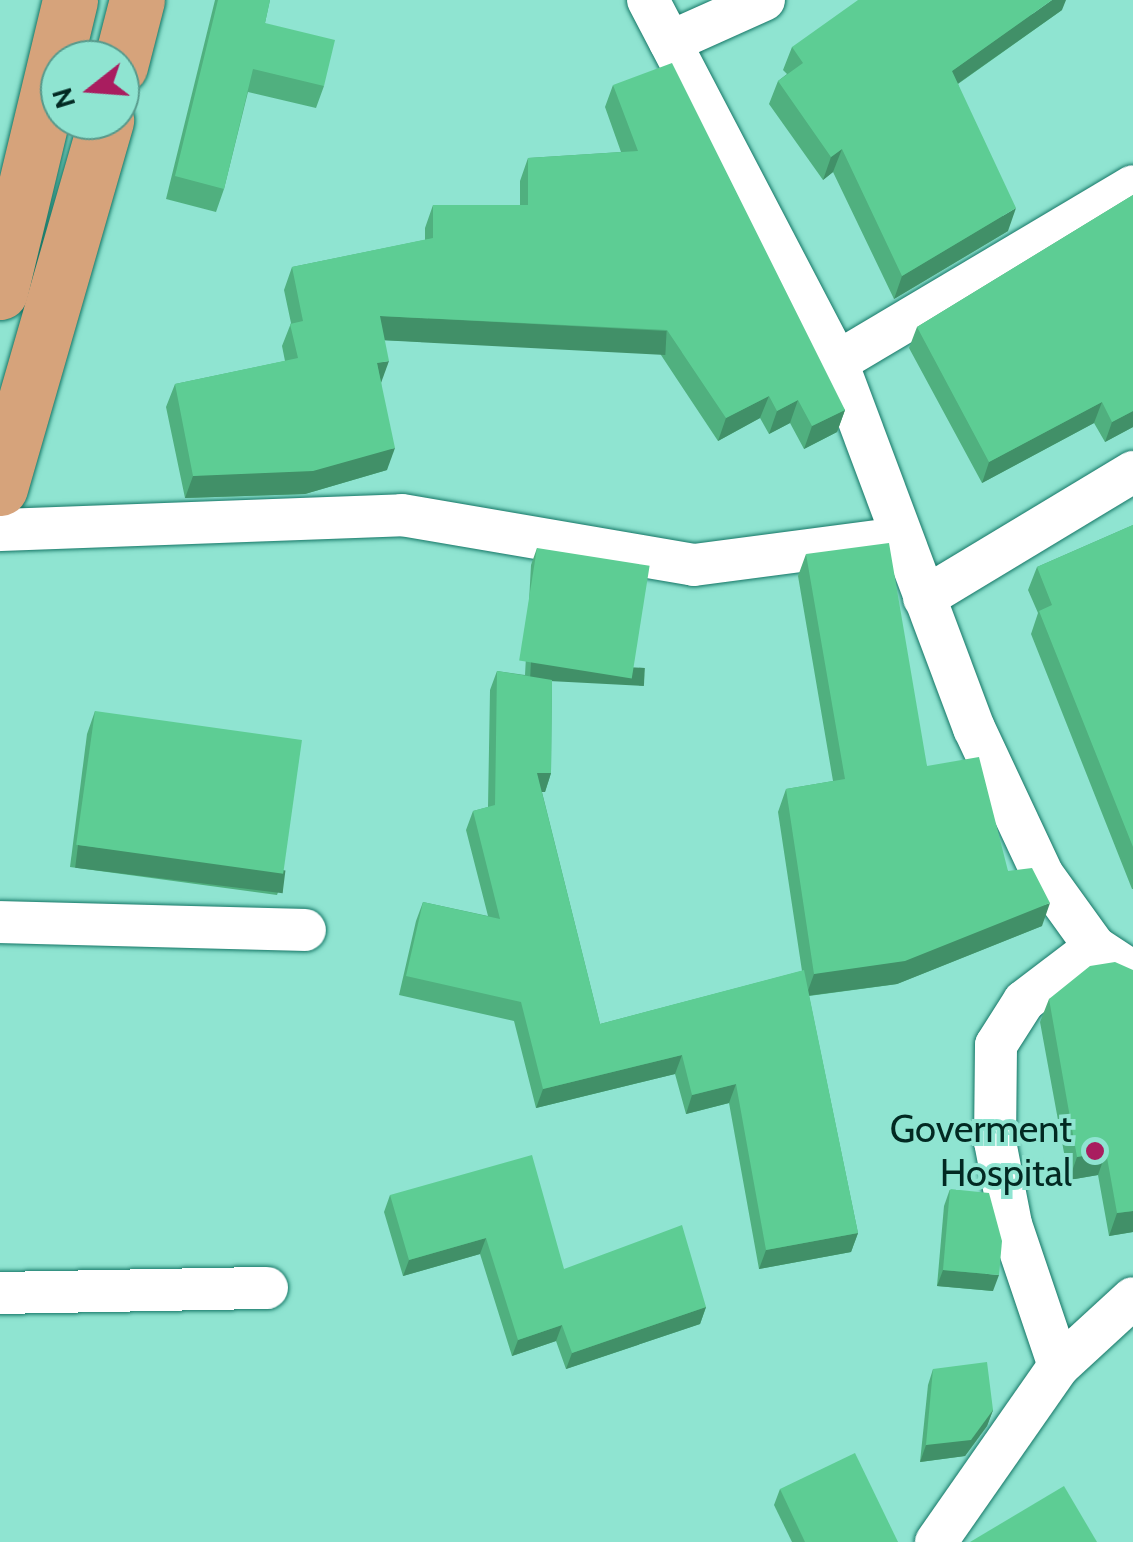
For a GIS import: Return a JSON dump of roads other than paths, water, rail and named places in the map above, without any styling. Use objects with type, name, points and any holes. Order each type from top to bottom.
[{"type":"highway","points":[[1,286],[70,0]]},
{"type":"highway","points":[[127,40],[137,0]]},
{"type":"highway","points":[[0,488],[100,140]]},
{"type":"street","points":[[648,0],[837,362],[899,538],[1043,874],[1095,948],[1133,972]]},
{"type":"street","points":[[670,42],[764,0]]},
{"type":"street","points":[[837,362],[1133,186]]},
{"type":"street","points":[[924,598],[1133,472]]},
{"type":"street","points":[[0,530],[402,515],[694,565],[899,538]]},
{"type":"street","points":[[0,922],[305,930]]},
{"type":"street","points":[[1058,1366],[1010,1224],[995,1142],[996,1045],[1024,1001],[1095,948]]},
{"type":"street","points":[[0,1293],[268,1288]]},
{"type":"street","points":[[936,1542],[1058,1366],[1133,1298]]},
{"type":"place","name":"Goverment Hospital","points":[[1095,1151]]}]
